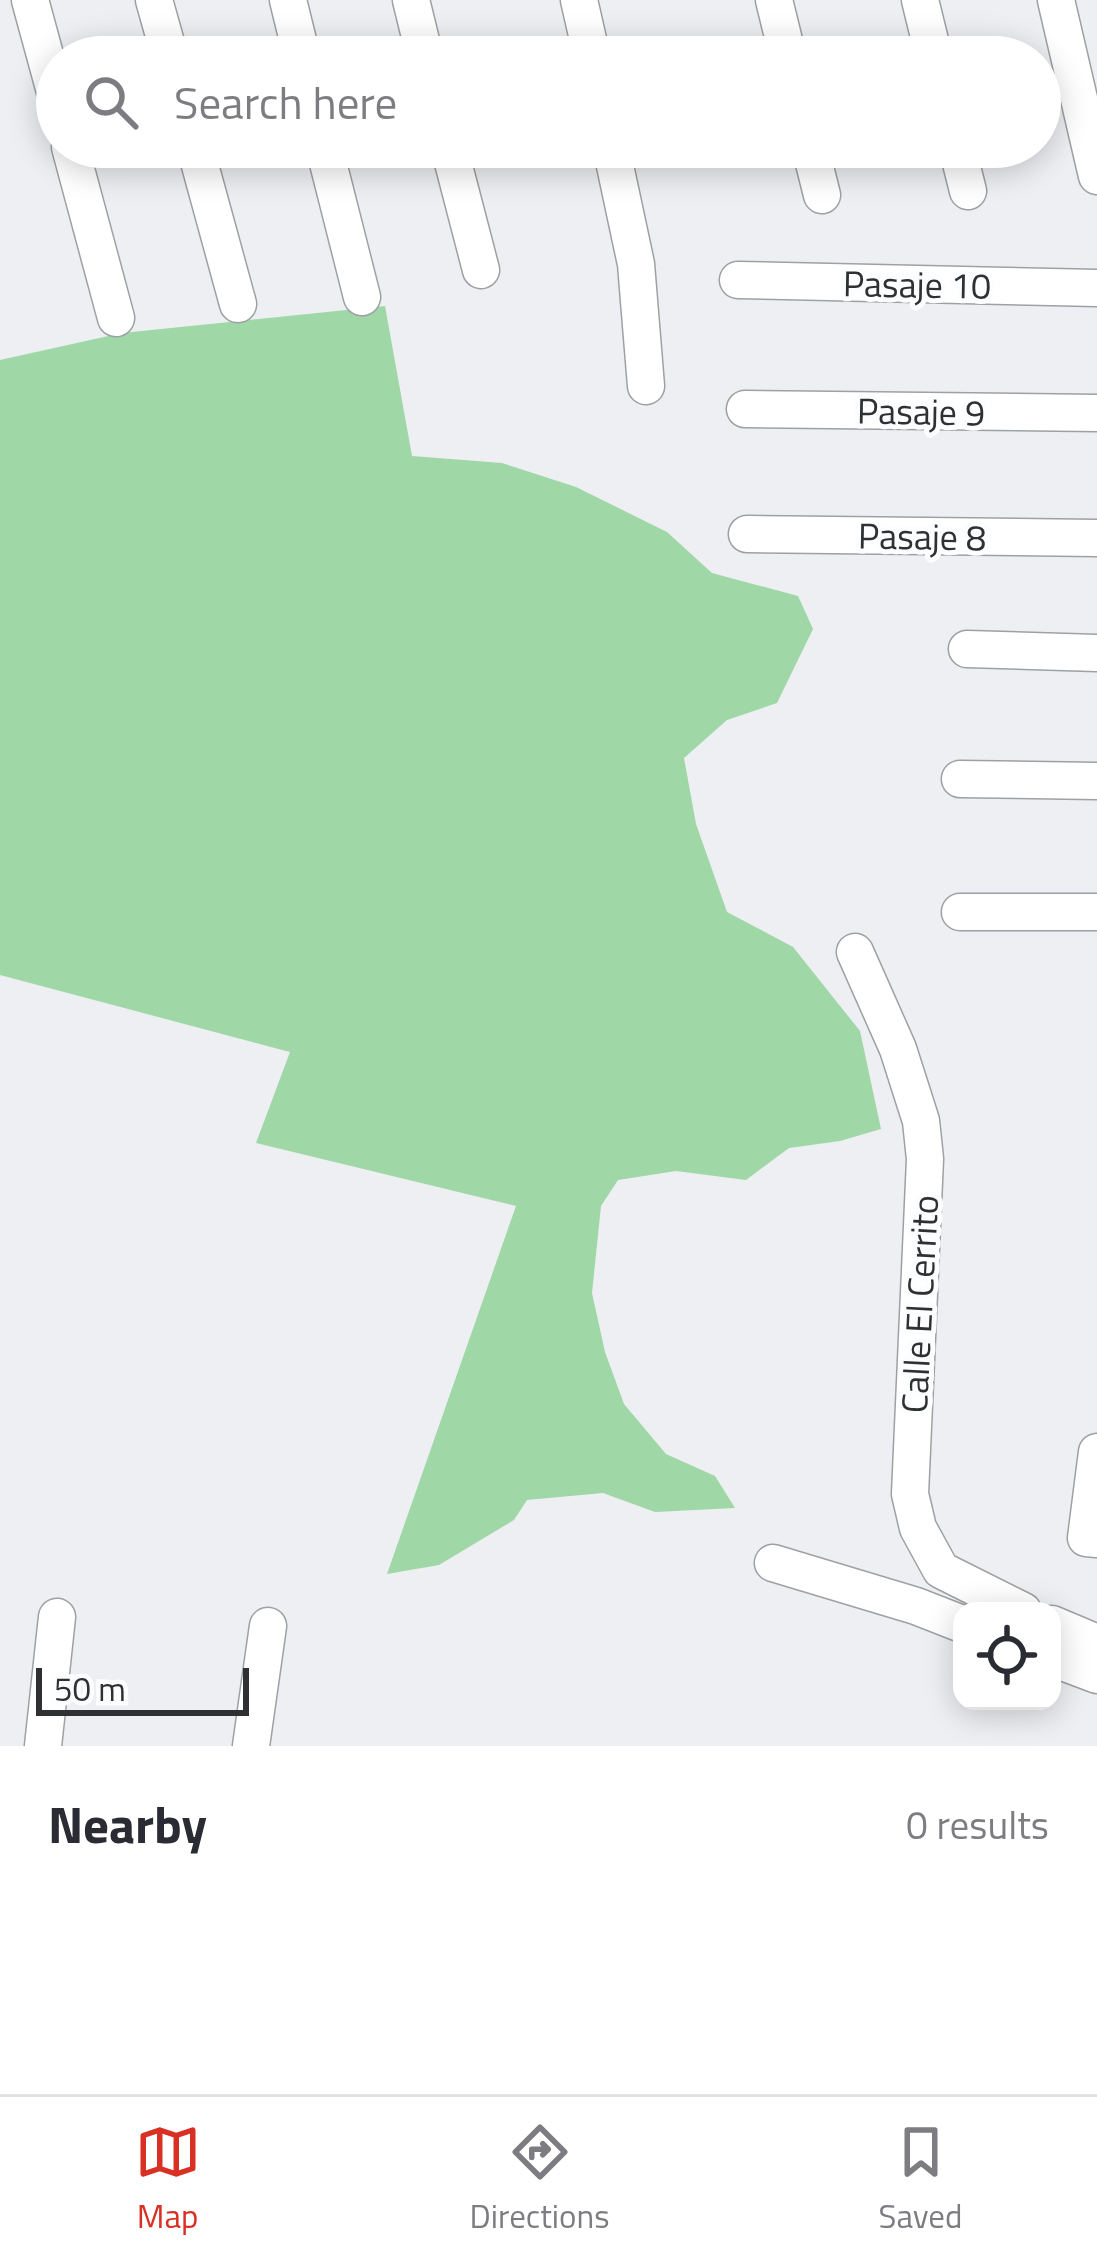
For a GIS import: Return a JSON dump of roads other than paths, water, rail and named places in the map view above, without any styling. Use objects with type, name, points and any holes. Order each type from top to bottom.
[{"type":"street","points":[[30,0],[40,36]]},
{"type":"street","points":[[154,0],[164,36]]},
{"type":"street","points":[[288,0],[297,36]]},
{"type":"street","points":[[410,0],[419,36]]},
{"type":"street","points":[[579,0],[587,36]]},
{"type":"street","points":[[774,0],[783,36]]},
{"type":"street","points":[[920,0],[929,36]]},
{"type":"street","points":[[1056,0],[1097,176]]},
{"type":"street","points":[[76,168],[116,318]]},
{"type":"street","points":[[201,168],[238,304]]},
{"type":"street","points":[[329,168],[362,298]]},
{"type":"street","points":[[454,168],[481,270]]},
{"type":"street","points":[[615,168],[636,264],[646,386]]},
{"type":"street","points":[[815,168],[822,195]]},
{"type":"street","points":[[962,168],[968,191]]},
{"type":"street","name":"Pasaje 10","points":[[738,280],[1097,288]]},
{"type":"street","name":"Pasaje 9","points":[[745,410],[1097,413]]},
{"type":"street","name":"Pasaje 8","points":[[747,534],[1097,538]]},
{"type":"street","points":[[967,650],[1097,653]]},
{"type":"street","points":[[960,779],[1097,782]]},
{"type":"street","points":[[960,912],[1097,912]]},
{"type":"street","name":"Calle El Cerrito","points":[[855,952],[898,1048],[921,1121],[925,1159],[910,1494],[918,1528],[941,1570],[1005,1602]]},
{"type":"street","points":[[1091,1539],[1097,1452]]},
{"type":"street","points":[[773,1563],[953,1620]]},
{"type":"street","points":[[43,1746],[57,1617]]},
{"type":"street","points":[[251,1746],[268,1626]]},
{"type":"street","points":[[1061,1628],[1097,1643]]},
{"type":"street","points":[[1061,1661],[1097,1675]]}]
